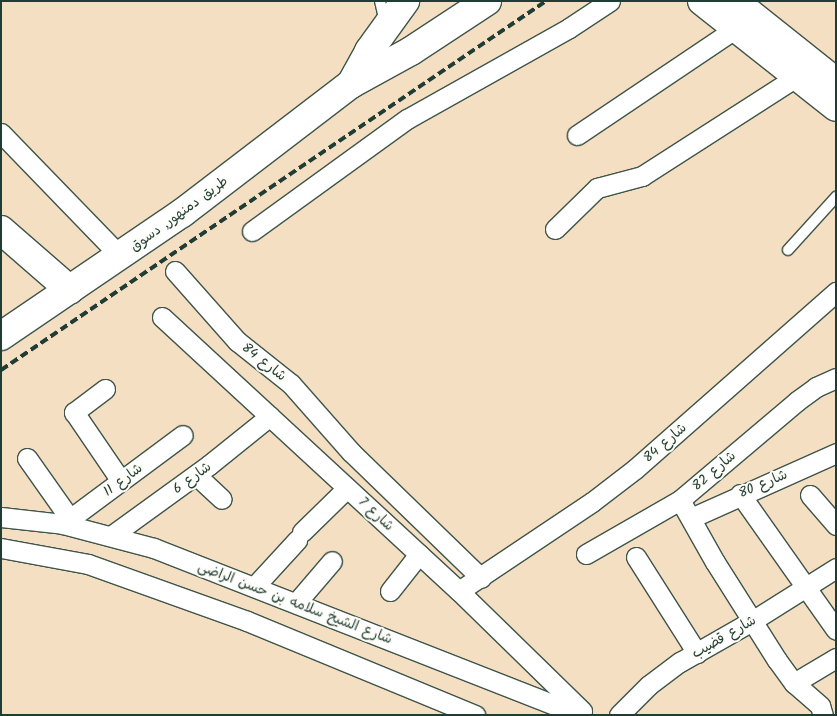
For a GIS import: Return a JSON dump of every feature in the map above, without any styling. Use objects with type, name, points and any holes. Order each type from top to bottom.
[{"type":"main road","name":"طريق دمنهور, دسوق","points":[[351,84],[369,51],[383,14],[405,1]]},
{"type":"main road","name":"طريق دمنهور, دسوق","points":[[1,336],[120,256],[242,169],[351,84],[411,51],[486,1]]},
{"type":"main road","points":[[702,1],[836,107]]},
{"type":"main road","points":[[734,1],[836,82]]},
{"type":"main road","points":[[1,230],[70,290]]},
{"type":"street","points":[[252,231],[407,119],[569,28],[610,1]]},
{"type":"street","points":[[577,135],[736,28]]},
{"type":"street","points":[[555,228],[598,188],[642,176],[798,76]]},
{"type":"street","points":[[1,133],[120,256]]},
{"type":"street","name":"شارع 84","points":[[175,271],[237,341],[291,384],[351,452],[481,578]]},
{"type":"street","name":"شارع 84","points":[[459,591],[592,502],[635,469],[836,292]]},
{"type":"street","name":"شارع 7","points":[[162,317],[459,591],[585,715]]},
{"type":"street","name":"شارع 82","points":[[586,554],[680,500],[797,401],[816,387],[836,378]]},
{"type":"street","points":[[105,389],[74,412],[121,481]]},
{"type":"street","name":"شارع 6","points":[[111,536],[196,475],[270,416]]},
{"type":"street","name":"شارع 11","points":[[67,522],[182,435]]},
{"type":"street","name":"شارع 80","points":[[691,518],[740,494],[836,453]]},
{"type":"street","points":[[26,458],[67,522]]},
{"type":"street","points":[[196,475],[222,498]]},
{"type":"street","points":[[254,587],[347,488]]},
{"type":"street","points":[[740,494],[836,630]]},
{"type":"street","points":[[810,495],[836,525]]},
{"type":"street","points":[[680,500],[752,621],[794,683],[820,706],[823,715]]},
{"type":"street","name":"شارع الشيخ سلامه بن حسن الراضى","points":[[1,517],[67,522],[154,548],[581,715]]},
{"type":"street","points":[[1,548],[16,549],[88,564],[246,621],[475,715]]},
{"type":"street","points":[[390,590],[419,554]]},
{"type":"street","points":[[636,557],[697,653]]},
{"type":"street","points":[[296,603],[332,561]]},
{"type":"street","name":"شارع قضيب","points":[[619,715],[649,685],[697,653],[836,568]]},
{"type":"street","points":[[794,683],[836,658]]},
{"type":"lane","points":[[788,250],[836,197]]},
{"type":"railway","points":[[1,370],[546,1]]}]
